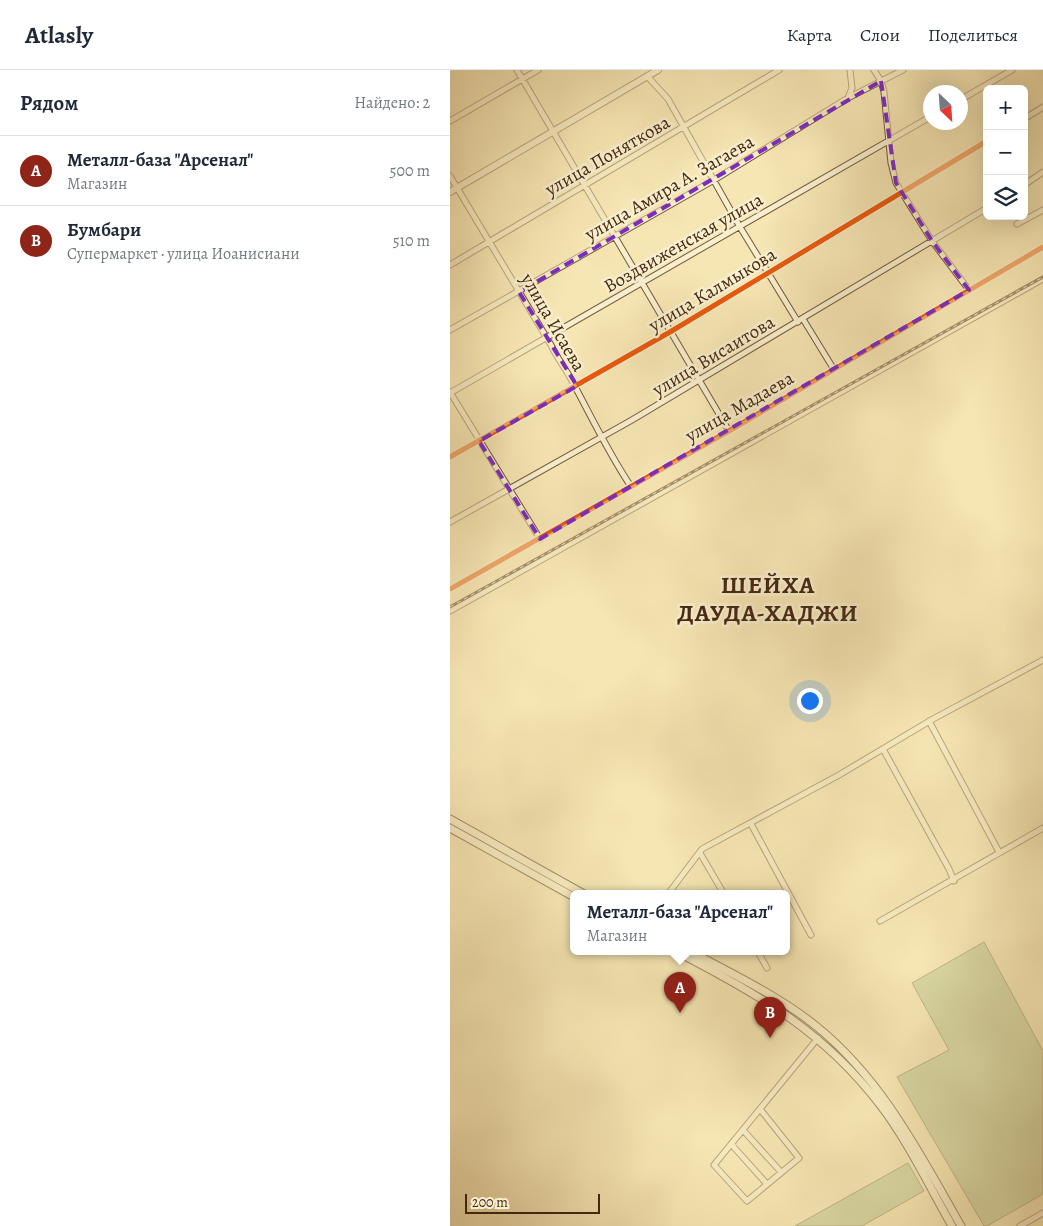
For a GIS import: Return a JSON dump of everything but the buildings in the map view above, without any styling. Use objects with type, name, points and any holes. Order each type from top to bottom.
[{"type":"main road","points":[[450,819],[577,890]]},
{"type":"main road","points":[[450,828],[570,894]]},
{"type":"main road","points":[[687,955],[771,1003],[818,1038],[852,1071],[881,1106],[952,1226]]},
{"type":"main road","points":[[697,955],[780,1001],[816,1026],[855,1063],[900,1121],[960,1226]]},
{"type":"street","points":[[517,70],[586,184],[641,282],[729,431]]},
{"type":"street","points":[[450,121],[538,70]]},
{"type":"street","points":[[450,192],[656,70]]},
{"type":"street","name":"улица Поняткова","points":[[450,265],[779,70]]},
{"type":"street","points":[[848,98],[852,88],[850,70]]},
{"type":"street","points":[[874,70],[881,81],[890,163],[896,183],[932,242],[969,290]]},
{"type":"street","name":"улица Амира А. Загаева","points":[[450,330],[714,180],[848,98],[903,70]]},
{"type":"street","points":[[968,95],[1012,70]]},
{"type":"street","points":[[647,76],[668,99],[768,274],[833,368]]},
{"type":"street","points":[[1028,116],[1043,107]]},
{"type":"street","name":"Воздвиженская улица","points":[[450,393],[923,121]]},
{"type":"street","name":"улица Калмыкова","points":[[450,457],[670,332],[983,143]]},
{"type":"street","points":[[1028,182],[1043,172]]},
{"type":"street","name":"улица Исаева","points":[[450,176],[546,337],[601,437],[630,485]]},
{"type":"street","name":"улица Висаитова","points":[[450,522],[601,437],[983,210]]},
{"type":"street","points":[[1017,224],[1043,210]]},
{"type":"street","name":"улица Мадаева","points":[[450,589],[540,539],[630,485],[729,431],[833,368],[1043,247]]},
{"type":"street","points":[[450,611],[1043,279]]},
{"type":"street","points":[[450,393],[540,539]]},
{"type":"street","points":[[671,890],[700,853],[929,721],[1043,660]]},
{"type":"street","points":[[929,721],[998,852]]},
{"type":"street","points":[[883,749],[949,868],[954,881]]},
{"type":"street","points":[[751,824],[787,890]]},
{"type":"street","points":[[880,921],[954,881],[998,852],[1043,828]]},
{"type":"street","points":[[700,853],[722,890]]},
{"type":"street","points":[[790,896],[811,934]]},
{"type":"street","points":[[760,955],[767,968]]},
{"type":"street","points":[[760,1109],[799,1158],[747,1201],[714,1165],[818,1038]]},
{"type":"street","points":[[743,1130],[781,1172]]},
{"type":"street","points":[[731,1144],[767,1184]]},
{"type":"street","points":[[1020,1226],[1043,1213]]},
{"type":"highlighted area","points":[[881,81],[896,183],[932,241],[969,290],[540,539],[479,441],[577,386],[519,292]]},
{"type":"green space","points":[[984,942],[1043,1051],[1043,1194],[987,1226],[984,1226],[897,1077],[949,1050],[912,983]]},
{"type":"green space","points":[[908,1163],[924,1191],[862,1226],[795,1226]]},
{"type":"railway","points":[[450,607],[1043,277]]},
{"type":"cycle path","points":[[450,457],[670,332],[983,143]]},
{"type":"cycle path","points":[[450,589],[729,431],[1043,247]]},
{"type":"place","name":"Металл-база \"Арсенал\"","points":[[680,1013]]},
{"type":"place","name":"Бумбари","points":[[770,1038]]},
{"type":"district","name":"ШЕЙХА ДАУДА-ХАДЖИ","points":[[768,599]]}]
